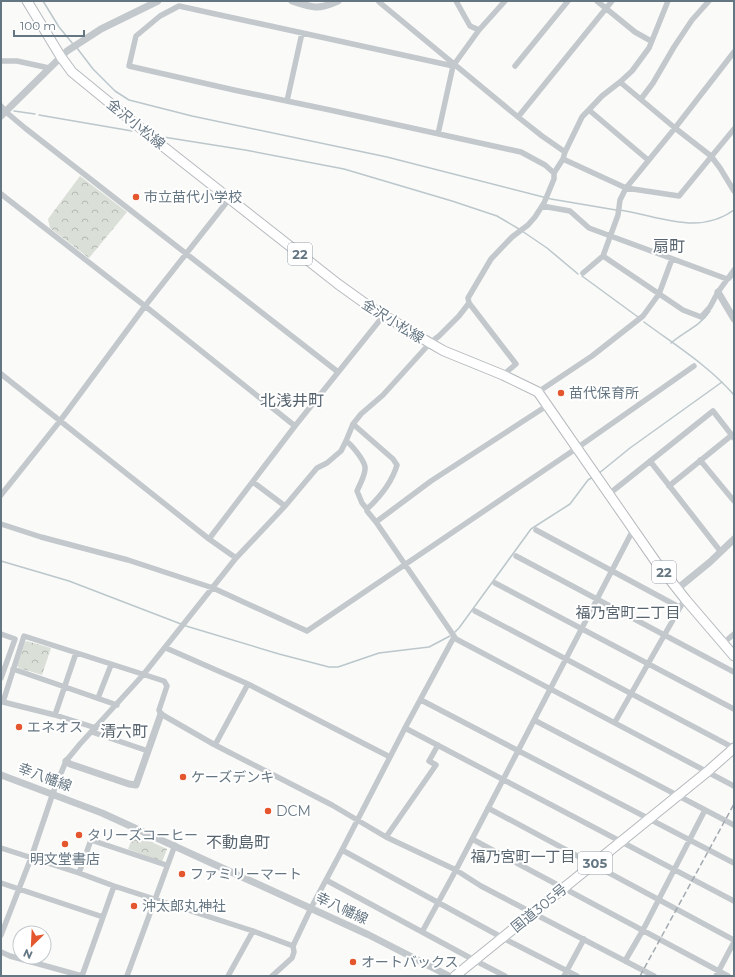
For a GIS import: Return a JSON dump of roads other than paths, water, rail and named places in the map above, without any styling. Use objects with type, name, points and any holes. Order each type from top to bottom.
[{"type":"main road","name":"金沢小松線","points":[[27,1],[64,54],[72,72],[338,284],[384,315],[430,343],[538,392],[600,483],[677,590],[682,604],[734,656]]},
{"type":"main road","name":"国道305号","points":[[456,976],[707,772],[734,748]]},
{"type":"street","points":[[158,1],[81,41],[64,54],[3,111],[338,372]]},
{"type":"street","points":[[292,1],[315,8],[325,7],[338,1]]},
{"type":"street","points":[[456,1],[470,26],[479,30]]},
{"type":"street","points":[[438,134],[453,65],[479,30],[505,1]]},
{"type":"street","points":[[515,66],[568,1]]},
{"type":"street","points":[[597,1],[635,32],[651,41]]},
{"type":"street","points":[[518,117],[612,1]]},
{"type":"street","points":[[503,375],[516,364],[469,303],[468,298],[491,259],[535,216],[543,204],[554,176],[582,117],[602,96],[632,71],[649,48],[668,1]]},
{"type":"street","points":[[641,99],[654,83],[674,47],[692,20],[709,1]]},
{"type":"street","points":[[379,2],[453,65],[542,136],[565,152]]},
{"type":"street","points":[[453,65],[179,6],[160,16],[136,36],[129,66],[521,152],[545,165],[554,176]]},
{"type":"street","points":[[287,101],[302,33]]},
{"type":"street","points":[[583,273],[603,256],[618,216],[626,188],[734,52]]},
{"type":"street","points":[[1,61],[17,61],[49,68]]},
{"type":"street","points":[[620,82],[711,156],[734,191]]},
{"type":"street","points":[[589,110],[648,160]]},
{"type":"street","points":[[563,159],[626,188],[679,196],[734,129]]},
{"type":"street","points":[[1,194],[145,306],[295,426]]},
{"type":"street","points":[[1,495],[60,421],[145,306],[230,198]]},
{"type":"street","points":[[543,204],[570,211],[589,228],[727,279]]},
{"type":"street","points":[[603,256],[683,310],[701,317],[710,307],[718,292],[734,270]]},
{"type":"street","points":[[538,392],[592,356],[637,322],[659,294],[672,259]]},
{"type":"street","points":[[718,292],[734,319]]},
{"type":"street","points":[[1,936],[20,889],[53,793],[66,761],[166,648],[236,558],[285,506],[317,468],[328,463],[341,451],[353,424],[361,414],[383,395],[430,343],[459,316],[469,303]]},
{"type":"street","points":[[209,539],[295,426],[384,315]]},
{"type":"street","points":[[1,524],[41,537],[128,560],[213,588],[307,631],[577,448],[694,366]]},
{"type":"street","points":[[1,374],[209,539],[236,558]]},
{"type":"street","points":[[376,522],[431,481],[548,405]]},
{"type":"street","points":[[609,494],[713,411],[733,436],[700,460],[670,486]]},
{"type":"street","points":[[353,424],[393,459],[397,465],[389,483],[367,509]]},
{"type":"street","points":[[346,441],[362,460],[365,467],[357,491],[362,503],[454,637],[734,786]]},
{"type":"street","points":[[700,460],[734,502]]},
{"type":"street","points":[[650,461],[721,552]]},
{"type":"street","points":[[253,482],[285,506]]},
{"type":"street","points":[[536,530],[612,570],[682,604],[615,722]]},
{"type":"street","points":[[422,932],[456,870],[633,530]]},
{"type":"street","points":[[677,590],[733,541]]},
{"type":"street","points":[[516,556],[734,672]]},
{"type":"street","points":[[496,582],[734,709]]},
{"type":"street","points":[[475,611],[734,748]]},
{"type":"street","points":[[1,634],[15,639],[1,678]]},
{"type":"street","points":[[722,644],[734,634]]},
{"type":"street","points":[[66,761],[129,784],[136,785],[148,751],[161,714],[159,710],[167,686],[164,681],[24,636],[2,699],[3,702],[55,715],[148,751]]},
{"type":"street","points":[[272,976],[292,958],[294,952],[293,946],[311,908],[454,637]]},
{"type":"street","points":[[166,648],[248,684],[390,757]]},
{"type":"street","points":[[55,715],[76,653]]},
{"type":"street","points":[[98,698],[111,665]]},
{"type":"street","points":[[13,668],[117,705]]},
{"type":"street","points":[[215,744],[248,684]]},
{"type":"street","points":[[421,700],[734,863]]},
{"type":"street","points":[[161,714],[332,805],[386,837],[456,870],[481,886],[654,976]]},
{"type":"street","points":[[534,720],[734,825]]},
{"type":"street","points":[[405,728],[734,902]]},
{"type":"street","points":[[386,837],[436,766],[429,761],[438,745]]},
{"type":"street","name":"幸八幡線","points":[[1,775],[53,793],[102,813],[369,935],[449,976]]},
{"type":"street","points":[[488,808],[734,941],[716,976]]},
{"type":"street","points":[[625,961],[675,870],[705,810]]},
{"type":"street","points":[[472,839],[728,976]]},
{"type":"street","points":[[79,873],[91,840],[166,865]]},
{"type":"street","points":[[127,976],[166,865],[175,846]]},
{"type":"street","points":[[1,848],[253,931],[293,946]]},
{"type":"street","points":[[342,850],[566,973],[577,976]]},
{"type":"street","points":[[326,880],[505,976]]},
{"type":"street","points":[[1,882],[103,917]]},
{"type":"street","points":[[1,952],[10,956],[82,976],[114,886]]},
{"type":"street","points":[[228,976],[253,931]]},
{"type":"street","points":[[566,973],[584,939]]},
{"type":"waterway","points":[[43,1],[59,27],[73,44]]},
{"type":"waterway","points":[[77,48],[93,69],[115,91],[129,100],[192,116],[387,157],[551,199],[616,210]]},
{"type":"waterway","points":[[14,111],[35,114]]},
{"type":"waterway","points":[[39,115],[132,131]]},
{"type":"waterway","points":[[157,136],[245,150],[344,169],[497,216],[519,229]]},
{"type":"waterway","points":[[620,210],[678,222],[693,223],[707,222],[720,218],[734,210]]},
{"type":"waterway","points":[[522,231],[547,248],[578,274]]},
{"type":"waterway","points":[[730,280],[734,275]]},
{"type":"waterway","points":[[582,276],[638,317]]},
{"type":"waterway","points":[[671,343],[702,320],[710,311]]},
{"type":"waterway","points":[[644,322],[703,365],[734,395]]},
{"type":"waterway","points":[[598,474],[630,448],[722,382]]},
{"type":"waterway","points":[[454,633],[531,529],[570,504],[588,480],[593,477]]},
{"type":"waterway","points":[[1,561],[69,581],[181,624]]},
{"type":"waterway","points":[[186,626],[279,654],[329,667],[338,667],[379,653],[429,647],[450,636]]},
{"type":"railway","points":[[640,976],[734,804]]},
{"type":"place","name":"市立苗代小学校","points":[[136,197]]},
{"type":"place","name":"苗代保育所","points":[[561,393]]},
{"type":"place","name":"エネオス","points":[[19,727]]},
{"type":"place","name":"ケーズデンキ","points":[[183,777]]},
{"type":"place","name":"DCM","points":[[268,811]]},
{"type":"place","name":"タリーズコーヒー","points":[[79,835]]},
{"type":"place","name":"明文堂書店","points":[[65,844]]},
{"type":"place","name":"ファミリーマート","points":[[182,874]]},
{"type":"place","name":"沖太郎丸神社","points":[[134,906]]},
{"type":"place","name":"オートバックス","points":[[353,962]]},
{"type":"district","name":"扇町","points":[[669,246]]},
{"type":"district","name":"北浅井町","points":[[292,400]]},
{"type":"district","name":"福乃宮町二丁目","points":[[628,613]]},
{"type":"district","name":"清六町","points":[[124,731]]},
{"type":"district","name":"不動島町","points":[[238,842]]},
{"type":"district","name":"福乃宮町一丁目","points":[[523,857]]}]
